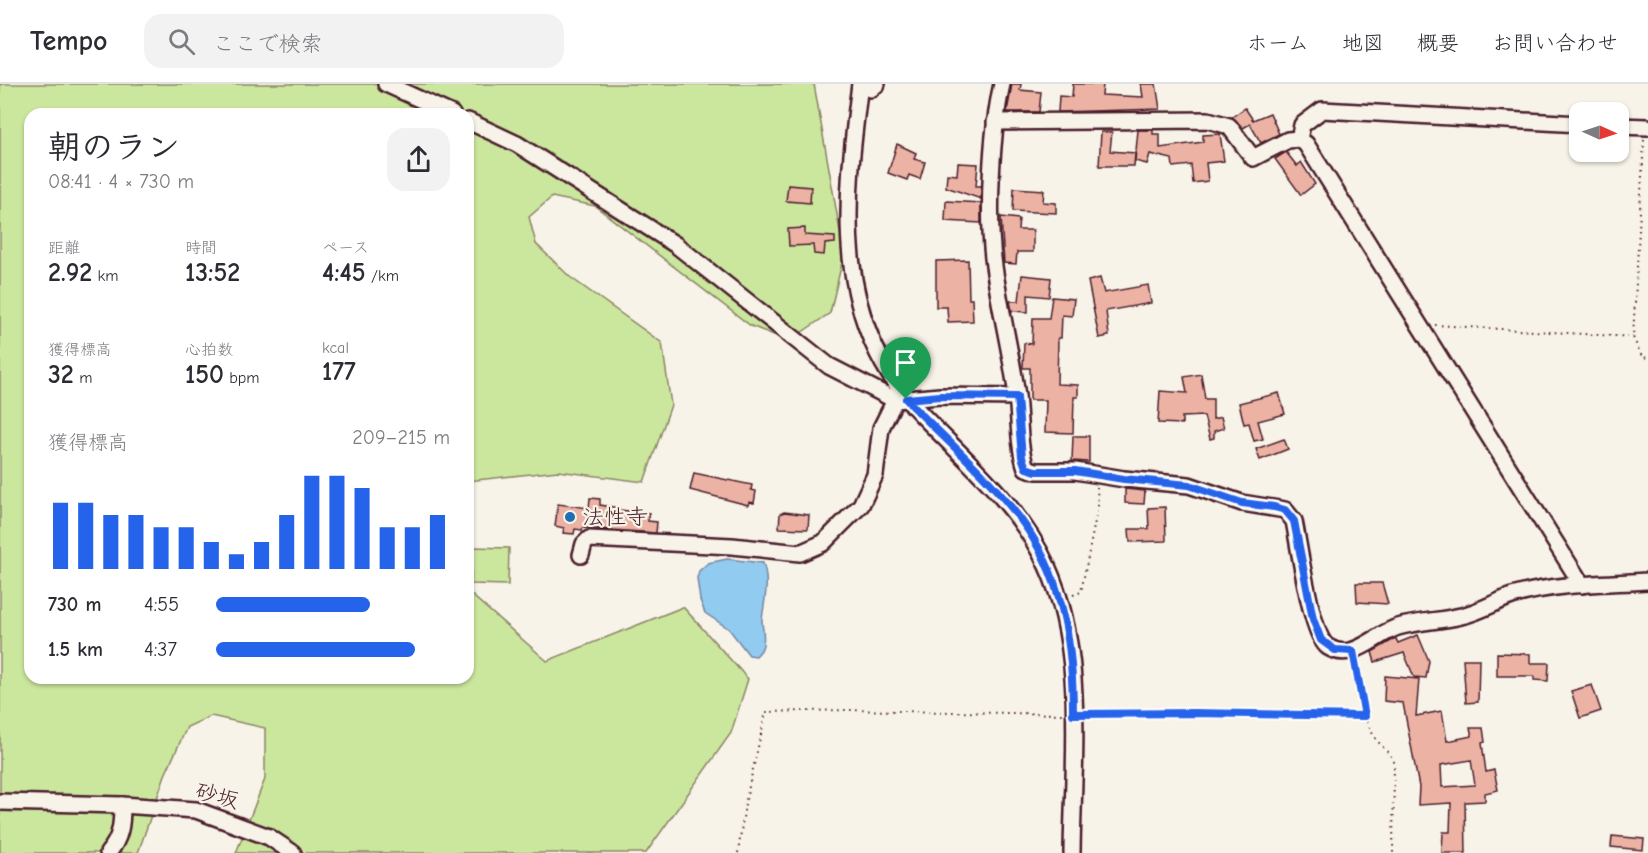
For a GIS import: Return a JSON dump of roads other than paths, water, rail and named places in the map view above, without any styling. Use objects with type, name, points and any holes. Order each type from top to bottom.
[{"type":"street","points":[[386,84],[439,108]]},
{"type":"street","points":[[877,84],[870,89],[860,85],[850,185],[851,273],[858,309],[901,399]]},
{"type":"street","points":[[1002,84],[995,122],[992,192],[994,263],[1017,397],[1022,457],[1026,468],[1036,471],[1075,471],[1097,476],[1189,485],[1242,503],[1285,510],[1294,521],[1313,619],[1321,640],[1335,650],[1353,651],[1397,627],[1460,617],[1482,611],[1511,597],[1582,585],[1648,581]]},
{"type":"street","points":[[1299,139],[1302,125],[1322,110],[1569,123]]},
{"type":"street","points":[[995,122],[1208,120],[1229,126],[1253,158],[1288,141],[1299,139],[1306,144],[1582,585]]},
{"type":"street","points":[[474,124],[517,144],[618,206],[676,245],[829,366],[901,399],[988,481],[1017,515],[1029,531],[1048,567],[1060,600],[1073,663],[1072,853]]},
{"type":"street","points":[[1629,127],[1647,128]]},
{"type":"street","points":[[901,399],[940,396],[1017,397]]},
{"type":"street","points":[[581,555],[584,544],[589,539],[732,546],[800,553],[823,543],[861,505],[875,475],[881,428],[901,399]]},
{"type":"street","name":"砂坂","points":[[0,802],[122,805],[196,810],[269,837],[293,853]]},
{"type":"street","points":[[108,853],[115,845],[122,828],[122,805]]},
{"type":"water","points":[[727,559],[763,563],[766,584],[762,620],[764,641],[762,649],[756,656],[749,655],[729,629],[705,613],[700,600],[697,578],[699,571],[708,563]]},
{"type":"place","name":"法性寺","points":[[570,517]]}]
